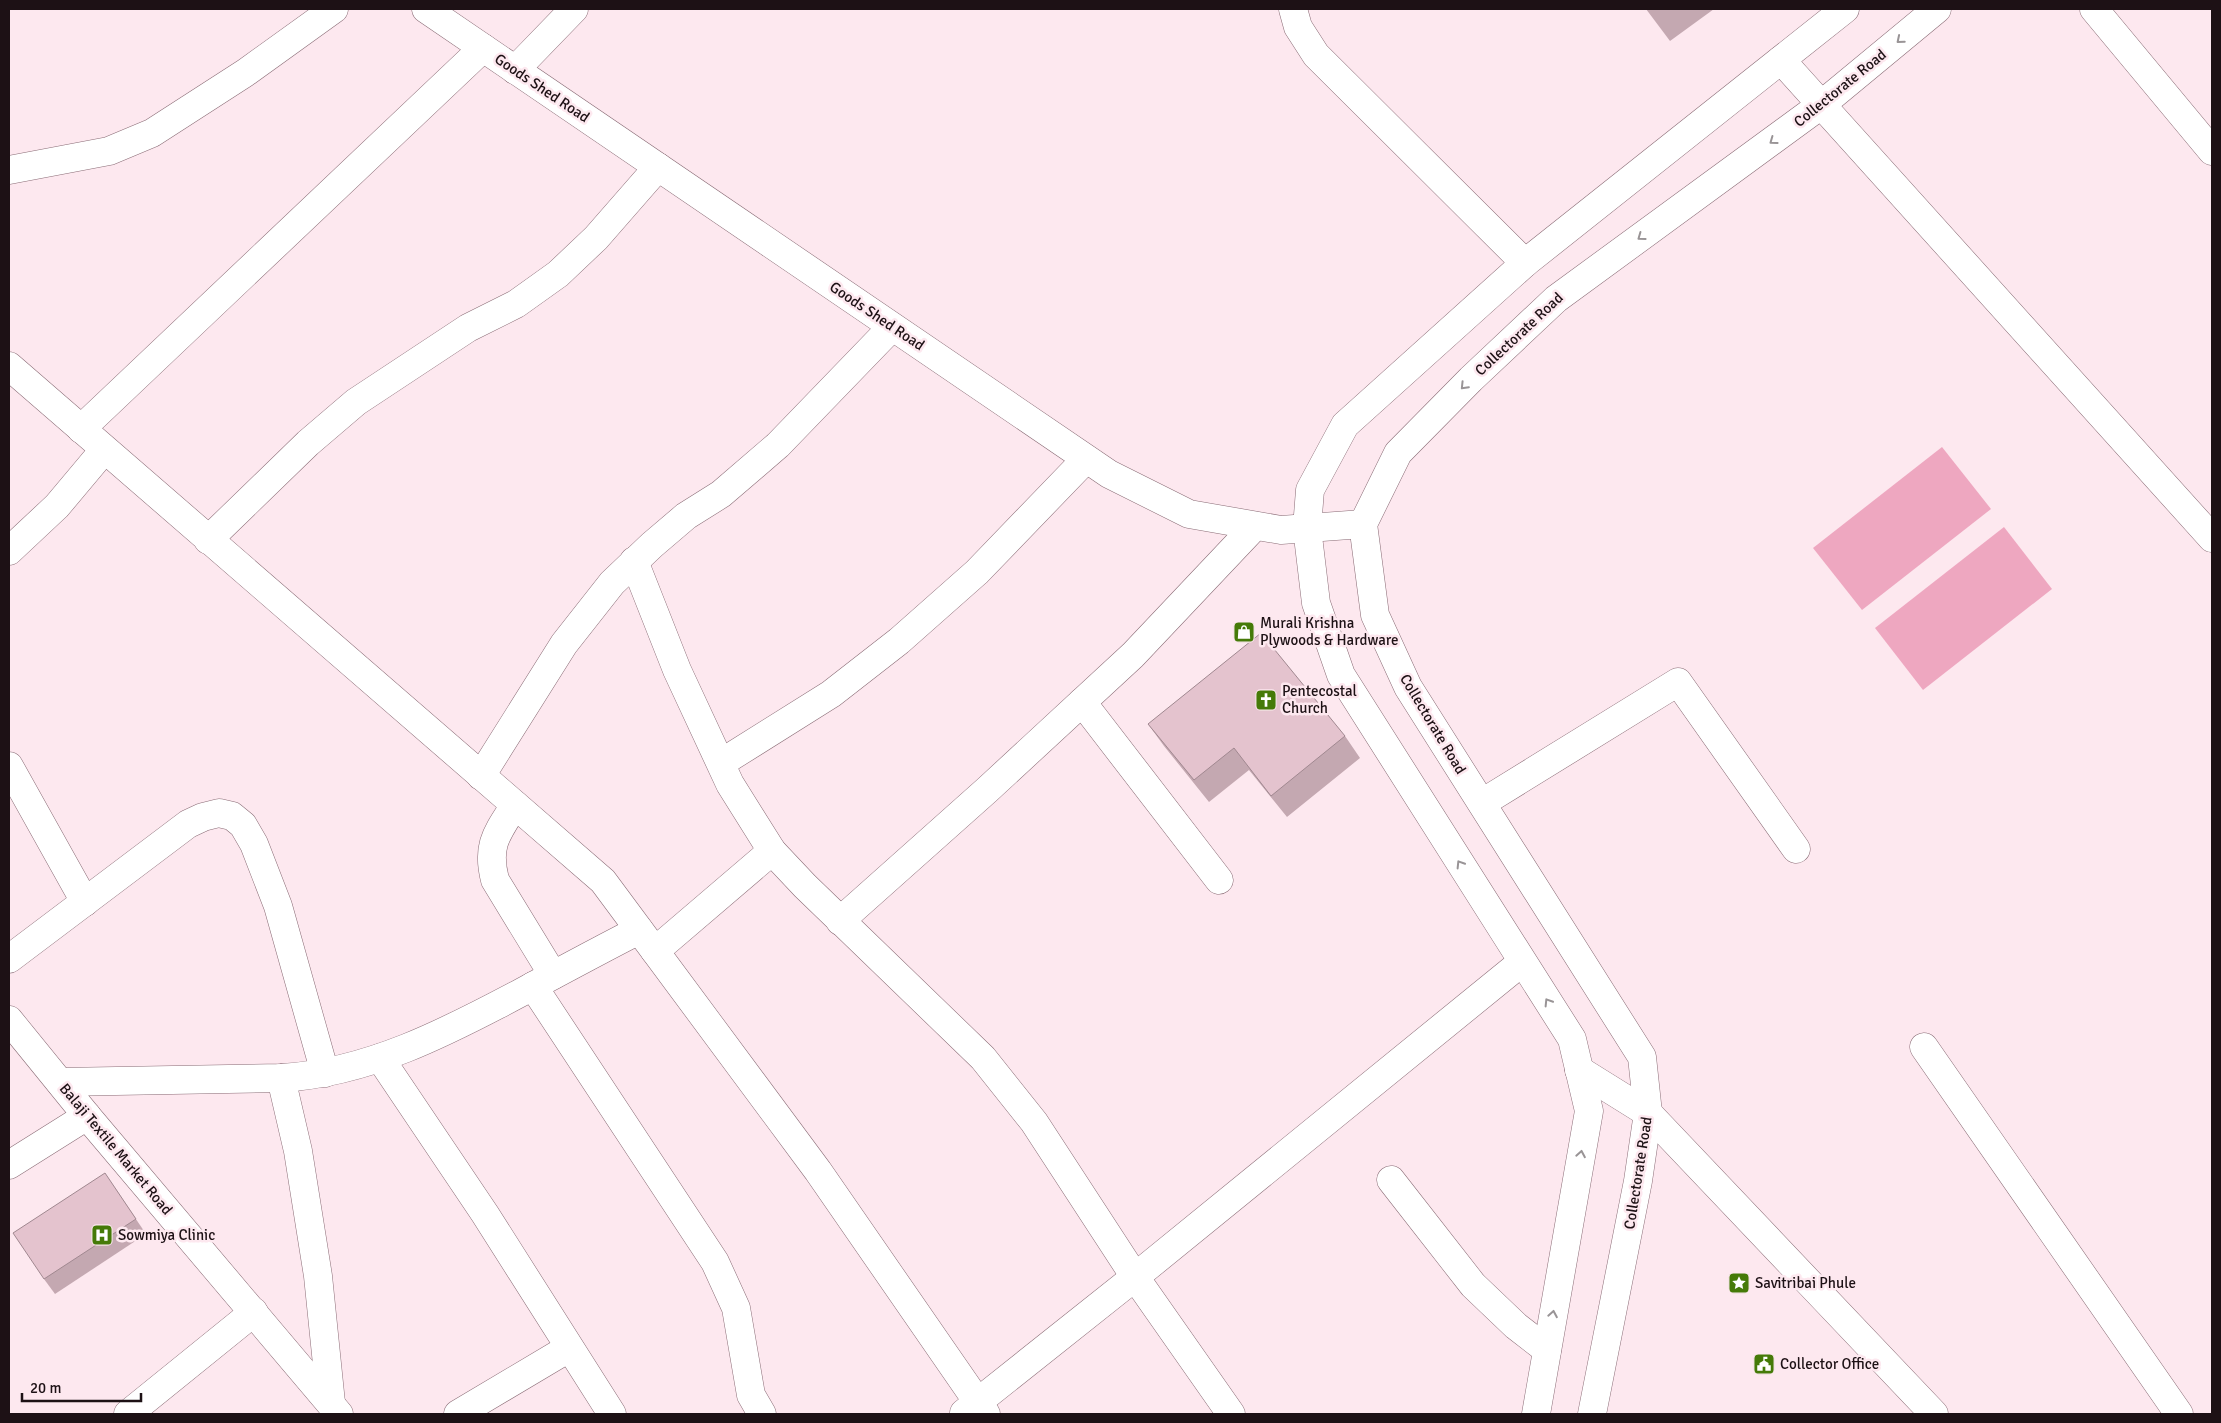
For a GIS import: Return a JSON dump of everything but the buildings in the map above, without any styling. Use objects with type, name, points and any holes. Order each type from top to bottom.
[{"type":"street","points":[[9,170],[109,151],[152,133],[245,73],[334,9]]},
{"type":"street","name":"Goods Shed Road","points":[[426,9],[1109,474],[1189,514],[1281,530],[1363,524]]},
{"type":"street","points":[[515,70],[574,9]]},
{"type":"street","points":[[1294,9],[1298,27],[1316,55],[1525,263]]},
{"type":"street","points":[[1536,1414],[1589,1111],[1572,1039],[1341,675],[1316,603],[1307,528],[1310,490],[1345,425],[1525,263],[1845,9]]},
{"type":"street","name":"Collectorate Road","points":[[1592,1414],[1638,1181],[1648,1113],[1642,1057],[1408,687],[1375,615],[1363,524],[1398,453],[1471,379],[1556,299],[1821,106],[1937,9]]},
{"type":"street","points":[[2094,9],[2212,151]]},
{"type":"street","points":[[81,429],[483,48]]},
{"type":"street","points":[[1781,60],[2212,538]]},
{"type":"street","points":[[208,540],[308,443],[356,402],[468,328],[516,304],[558,274],[596,238],[658,168]]},
{"type":"street","points":[[481,776],[564,644],[612,583],[634,561],[686,516],[721,494],[778,445],[892,327]]},
{"type":"street","points":[[9,366],[603,881],[818,1170],[975,1410],[1522,962]]},
{"type":"street","points":[[9,551],[56,506],[104,450]]},
{"type":"street","points":[[720,763],[831,694],[899,641],[977,572],[1086,459]]},
{"type":"street","points":[[840,921],[1133,655],[1255,526]]},
{"type":"street","points":[[634,561],[677,670],[730,784],[772,850],[840,921],[982,1058],[1034,1122],[1136,1277],[1232,1414]]},
{"type":"street","points":[[1482,803],[1678,682],[1796,849]]},
{"type":"street","points":[[1082,702],[1219,880]]},
{"type":"street","points":[[9,766],[85,902]]},
{"type":"street","points":[[516,805],[497,833],[491,849],[494,880],[543,981],[715,1262],[736,1308],[751,1395],[762,1414]]},
{"type":"street","points":[[9,959],[188,824],[203,817],[219,813],[232,816],[243,824],[254,844],[278,906],[325,1073]]},
{"type":"street","points":[[655,951],[772,850]]},
{"type":"street","points":[[60,1082],[307,1077],[364,1064],[460,1025],[639,930]]},
{"type":"street","name":"Balaji Textile Market Road","points":[[9,1020],[87,1116],[335,1409]]},
{"type":"street","points":[[1924,1047],[2179,1414]]},
{"type":"street","points":[[380,1058],[484,1214],[612,1414]]},
{"type":"street","points":[[1579,1070],[1648,1113],[1934,1414]]},
{"type":"street","points":[[281,1078],[298,1151],[318,1276],[335,1409]]},
{"type":"street","points":[[9,1165],[87,1116]]},
{"type":"street","points":[[1391,1180],[1474,1286],[1516,1326],[1547,1350]]},
{"type":"street","points":[[128,1414],[254,1312]]},
{"type":"street","points":[[458,1414],[570,1348]]},
{"type":"shaded area","points":[[1942,447],[1991,509],[1862,610],[1813,548]]},
{"type":"shaded area","points":[[2004,527],[2052,589],[1923,690],[1875,628]]},
{"type":"place","name":"Murali Krishna Plywoods & Hardware","points":[[1244,632]]},
{"type":"place","name":"Pentecostal Church","points":[[1266,700]]},
{"type":"place","name":"Sowmiya Clinic","points":[[102,1235]]},
{"type":"place","name":"Savitribai Phule","points":[[1739,1283]]},
{"type":"place","name":"Collector Office","points":[[1764,1364]]}]
